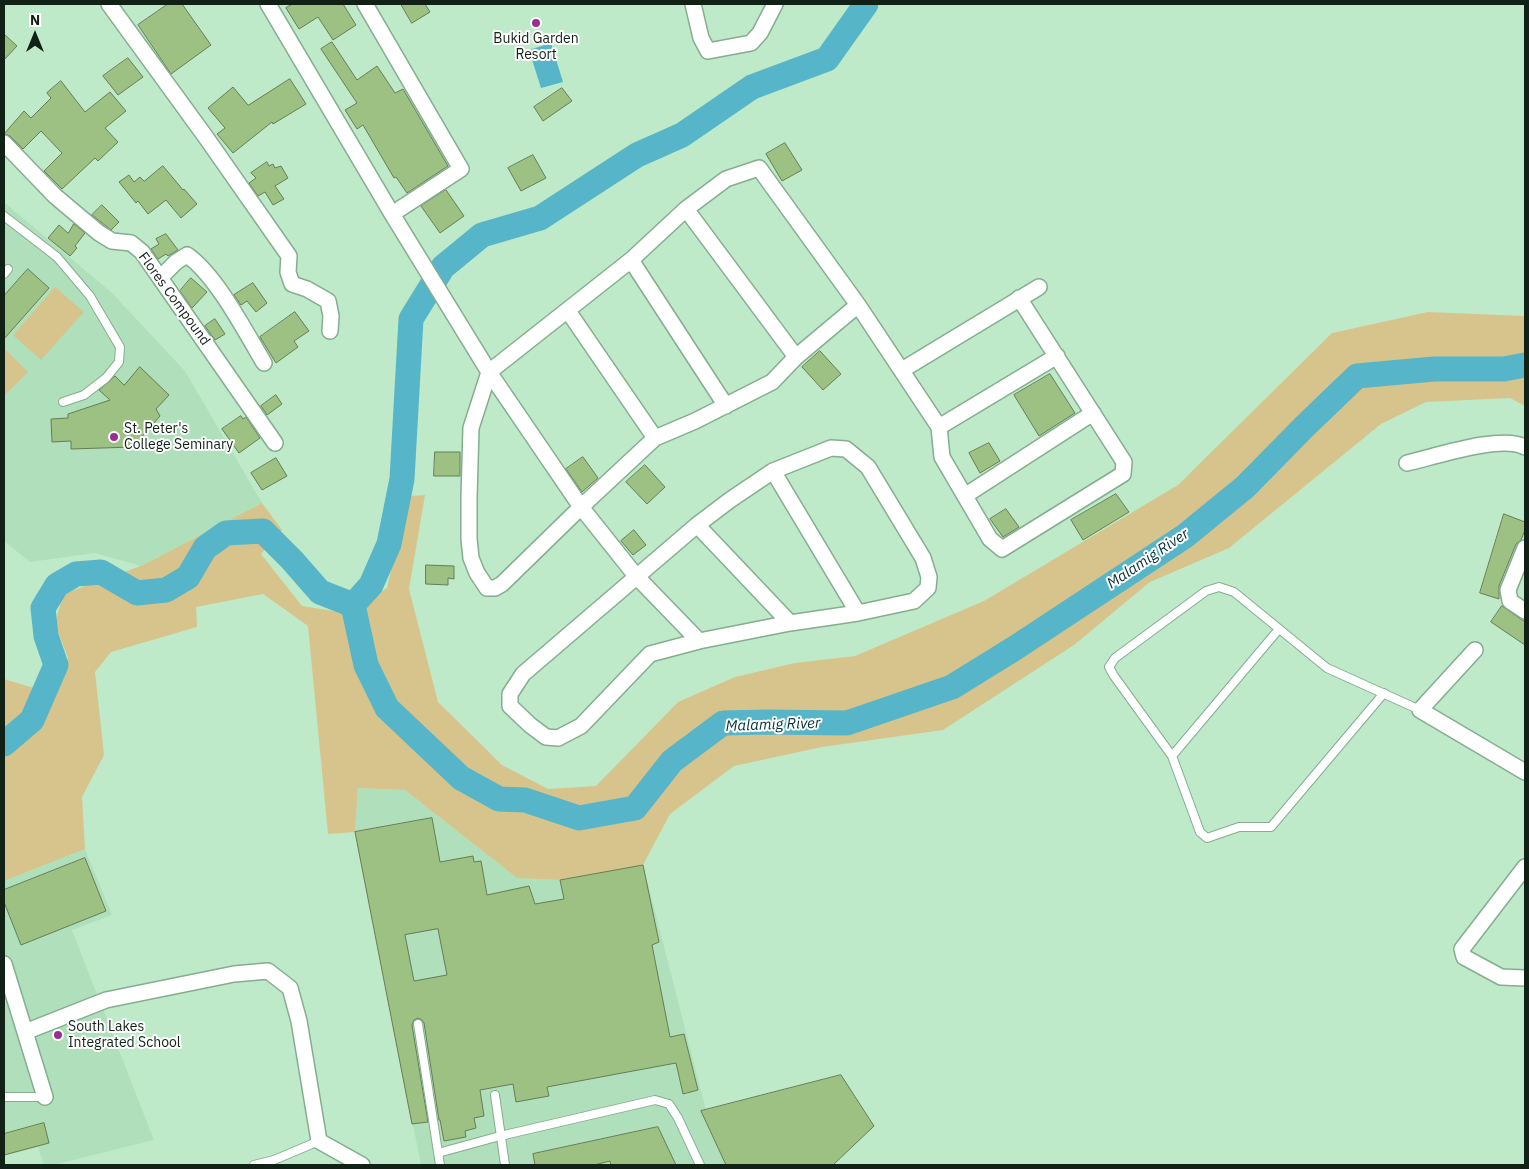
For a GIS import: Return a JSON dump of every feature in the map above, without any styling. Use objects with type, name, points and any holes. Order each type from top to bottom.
[{"type":"street","points":[[109,4],[200,128],[290,256],[288,272],[292,284],[307,289],[328,301],[331,316],[330,331]]},
{"type":"street","points":[[268,4],[392,214],[489,372],[581,507],[636,576],[699,641]]},
{"type":"street","points":[[365,4],[461,168],[392,214]]},
{"type":"street","points":[[693,4],[702,38],[708,50],[751,42],[760,33],[774,4]]},
{"type":"street","name":"Flores Compound","points":[[4,143],[55,196],[100,233],[112,241],[131,243],[142,252],[275,443]]},
{"type":"street","points":[[858,305],[796,357],[772,382],[696,421],[655,438],[502,584],[495,588],[487,588],[476,573],[469,539],[471,428],[489,372],[630,260],[686,209],[726,179],[759,168],[858,305],[939,427],[942,457],[966,495],[990,539],[1002,549],[1123,474],[1124,462],[1019,298]]},
{"type":"street","points":[[686,209],[796,357]]},
{"type":"street","points":[[160,278],[176,262],[187,255],[197,262],[217,288],[264,362]]},
{"type":"street","points":[[630,260],[726,406]]},
{"type":"street","points":[[902,370],[1039,287]]},
{"type":"street","points":[[568,310],[655,438]]},
{"type":"street","points":[[939,427],[1057,356]]},
{"type":"street","points":[[966,495],[1093,413]]},
{"type":"street","points":[[1407,463],[1494,443],[1520,444],[1525,447]]},
{"type":"street","points":[[831,448],[846,449],[868,467],[923,558],[929,577],[928,588],[914,601],[858,613],[790,623],[699,641],[650,654],[581,726],[558,738],[546,737],[530,725],[510,706],[510,694],[523,674],[697,525],[773,471],[831,448]]},
{"type":"street","points":[[773,471],[858,613]]},
{"type":"street","points":[[697,525],[790,623]]},
{"type":"street","points":[[1525,548],[1508,590],[1510,601],[1525,611]]},
{"type":"street","points":[[1475,650],[1420,710],[1525,772]]},
{"type":"street","points":[[1525,867],[1520,883],[1462,949],[1464,957],[1501,977],[1525,978]]},
{"type":"street","points":[[25,1032],[106,1000],[234,974],[268,972],[290,988],[299,1021],[319,1141],[362,1165]]},
{"type":"street","points":[[5,974],[45,1097]]},
{"type":"lane","points":[[4,216],[57,257],[90,296],[120,347],[119,362],[106,378],[84,395],[63,402]]},
{"type":"lane","points":[[1384,693],[1271,827],[1239,827],[1207,838],[1200,832],[1172,756],[1114,676],[1109,666],[1115,658],[1206,591],[1219,587],[1234,592],[1327,668],[1384,693],[1420,710]]},
{"type":"lane","points":[[1172,756],[1279,629]]},
{"type":"lane","points":[[418,1024],[440,1165]]},
{"type":"lane","points":[[495,1095],[504,1165]]},
{"type":"lane","points":[[4,1098],[45,1097]]},
{"type":"lane","points":[[438,1153],[500,1136],[655,1100],[669,1104],[678,1118],[700,1165]]},
{"type":"lane","points":[[254,1165],[274,1160],[319,1141]]},
{"type":"shaded area","name":"St. Peter's College Seminary","points":[[4,202],[112,293],[185,371],[262,503],[141,566],[95,553],[30,562],[4,541]]},
{"type":"shaded area","points":[[55,287],[84,312],[41,360],[13,335]]},
{"type":"shaded area","points":[[1428,312],[1525,316],[1525,406],[1510,398],[1426,402],[1381,424],[1229,548],[1150,582],[1074,645],[943,730],[822,747],[734,766],[670,814],[643,865],[560,880],[517,878],[405,790],[358,788],[355,832],[328,834],[308,626],[263,594],[196,607],[197,627],[111,652],[95,672],[104,755],[82,797],[85,849],[4,881],[4,679],[54,694],[68,658],[55,624],[63,594],[141,566],[262,503],[282,530],[261,554],[302,606],[346,613],[387,588],[408,496],[425,495],[409,589],[438,702],[502,765],[548,789],[596,786],[678,702],[735,677],[795,663],[855,656],[984,601],[1178,485],[1332,333]]},
{"type":"shaded area","points":[[6,350],[28,372],[4,396],[4,352]]},
{"type":"shaded area","points":[[358,788],[405,790],[517,878],[560,880],[643,865],[706,1110],[841,1075],[874,1126],[833,1165],[421,1165],[355,833]]},
{"type":"shaded area","name":"South Lakes Integrated School","points":[[85,849],[112,915],[72,930],[154,1140],[54,1165],[44,1165],[38,1147],[4,1156],[4,881]]},
{"type":"water","points":[[551,43],[563,82],[541,88],[529,50]]},
{"type":"building","points":[[168,4],[182,4],[211,45],[171,74],[138,25]]},
{"type":"building","points":[[293,4],[343,4],[356,25],[333,40],[318,17],[299,29],[286,8]]},
{"type":"building","points":[[401,4],[425,4],[430,12],[412,23]]},
{"type":"building","points":[[4,34],[17,46],[4,60]]},
{"type":"building","points":[[332,42],[357,80],[377,66],[395,93],[403,89],[448,166],[407,193],[396,177],[394,178],[363,125],[357,129],[345,110],[357,103],[321,49]]},
{"type":"building","points":[[128,58],[143,77],[118,95],[103,76]]},
{"type":"building","points":[[290,79],[306,104],[273,124],[272,122],[233,153],[217,134],[225,128],[208,108],[233,87],[248,105]]},
{"type":"building","points":[[61,81],[85,112],[110,92],[126,111],[105,128],[118,142],[98,161],[95,158],[62,189],[44,171],[62,153],[41,131],[23,149],[10,136],[4,134],[24,111],[31,118],[51,98],[47,93]]},
{"type":"building","points":[[562,88],[572,101],[543,121],[534,107]]},
{"type":"building","points":[[785,143],[802,170],[782,181],[766,154]]},
{"type":"building","points":[[533,155],[546,178],[521,191],[508,168]]},
{"type":"building","points":[[267,162],[269,166],[273,164],[275,168],[281,166],[288,178],[275,186],[284,199],[273,205],[265,192],[258,196],[249,183],[256,178],[251,173]]},
{"type":"building","points":[[163,166],[197,204],[181,218],[166,200],[148,214],[138,201],[136,203],[119,182],[129,175],[134,182],[140,177],[144,181]]},
{"type":"building","points":[[446,190],[464,216],[440,233],[421,206]]},
{"type":"building","points":[[102,205],[119,222],[111,230],[92,215]]},
{"type":"building","points":[[74,224],[85,233],[70,256],[48,238],[59,225],[68,233]]},
{"type":"building","points":[[166,234],[178,250],[158,259],[151,249],[159,244],[156,239]]},
{"type":"building","points":[[28,269],[49,288],[4,339],[4,296]]},
{"type":"building","points":[[191,278],[207,292],[192,308],[180,291]]},
{"type":"building","points":[[253,283],[267,303],[256,312],[247,301],[241,305],[234,295]]},
{"type":"building","points":[[295,312],[309,331],[294,341],[298,347],[276,363],[260,337]]},
{"type":"building","points":[[215,319],[225,334],[215,340],[205,326]]},
{"type":"building","points":[[820,351],[841,374],[823,390],[802,367]]},
{"type":"building","points":[[140,367],[169,395],[156,409],[160,416],[133,447],[71,449],[71,441],[52,442],[51,419],[68,418],[68,414],[110,400],[99,390],[115,376],[124,385]]},
{"type":"building","points":[[1050,374],[1075,413],[1039,436],[1014,395]]},
{"type":"building","points":[[276,395],[282,404],[267,415],[261,406]]},
{"type":"building","points":[[241,416],[243,419],[246,417],[260,438],[239,453],[222,429]]},
{"type":"building","points":[[989,443],[1000,461],[980,473],[969,453]]},
{"type":"building","points":[[435,452],[460,452],[460,476],[434,476]]},
{"type":"building","points":[[583,457],[598,478],[582,492],[566,469]]},
{"type":"building","points":[[276,458],[287,476],[262,490],[251,473]]},
{"type":"building","points":[[645,465],[665,487],[647,504],[626,482]]},
{"type":"building","points":[[1116,494],[1129,512],[1083,540],[1071,520]]},
{"type":"building","points":[[1006,509],[1019,527],[1003,537],[990,519]]},
{"type":"building","points":[[1504,514],[1525,522],[1525,530],[1521,540],[1516,544],[1499,586],[1499,599],[1480,593]]},
{"type":"building","points":[[634,530],[646,545],[633,555],[621,541]]},
{"type":"building","points":[[426,565],[454,566],[454,579],[448,578],[448,585],[426,584]]},
{"type":"building","points":[[1502,606],[1525,622],[1525,645],[1491,622]]},
{"type":"building","points":[[432,818],[440,862],[473,856],[474,862],[481,861],[487,895],[529,886],[535,904],[564,899],[560,880],[643,865],[659,942],[652,945],[670,1037],[684,1034],[698,1090],[683,1094],[676,1063],[547,1087],[549,1096],[516,1102],[513,1084],[480,1090],[484,1116],[474,1118],[476,1128],[465,1131],[466,1137],[444,1141],[424,1023],[418,1018],[414,1020],[412,1025],[428,1122],[412,1124],[355,832]],"holes":[[[438,929],[447,975],[414,981],[405,935]]]},
{"type":"building","points":[[85,858],[106,911],[21,945],[4,902],[4,890]]},
{"type":"building","points":[[841,1075],[874,1126],[833,1165],[726,1165],[701,1111]]},
{"type":"building","points":[[44,1123],[49,1143],[4,1155],[4,1134]]},
{"type":"building","points":[[658,1127],[676,1165],[611,1165],[610,1161],[594,1165],[535,1165],[533,1154]]},
{"type":"waterway","points":[[353,605],[371,585],[389,544],[402,479],[411,319],[443,267],[482,235],[540,218],[637,155],[682,135],[752,87],[827,59],[866,4]]},
{"type":"waterway","name":"Malamig River","points":[[353,605],[366,665],[387,708],[461,778],[499,799],[525,800],[579,818],[635,808],[672,761],[723,723],[847,723],[952,687],[1015,648],[1185,536],[1245,487],[1357,376],[1434,369],[1504,369],[1525,365]]},
{"type":"waterway","name":"Malamig River","points":[[4,744],[32,720],[56,665],[46,636],[43,608],[57,585],[76,574],[101,572],[137,593],[166,590],[188,577],[205,548],[226,533],[263,531],[320,592],[353,605]]},
{"type":"place","name":"Bukid Garden Resort","points":[[536,23]]},
{"type":"place","name":"St. Peter's College Seminary","points":[[114,437]]},
{"type":"place","name":"South Lakes Integrated School","points":[[58,1035]]}]
